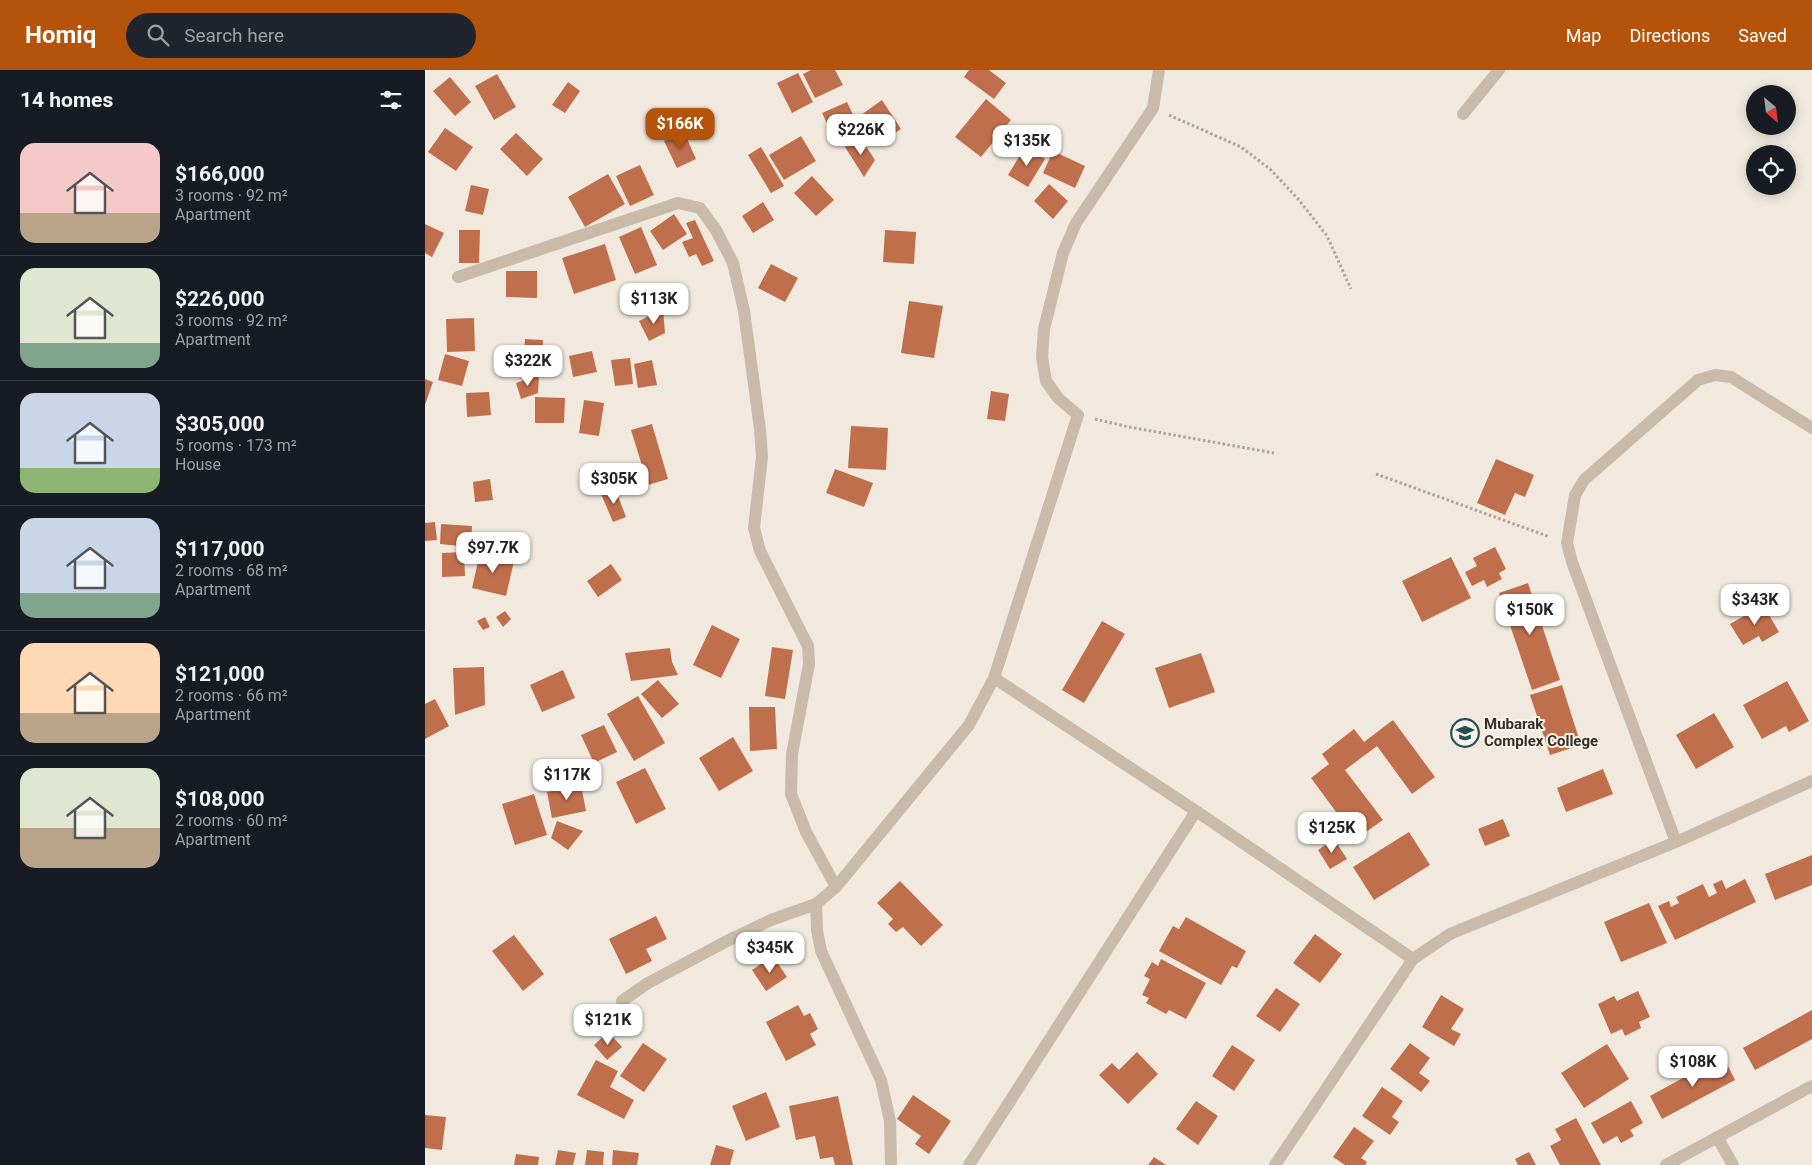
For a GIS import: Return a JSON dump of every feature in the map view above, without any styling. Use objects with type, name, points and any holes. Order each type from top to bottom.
[{"type":"street","points":[[622,1001],[648,983],[729,940],[771,920],[816,904],[836,887],[969,725],[994,678],[1078,415],[1058,398],[1046,381],[1043,357],[1044,329],[1063,253],[1076,223],[1153,108],[1159,70]]},
{"type":"street","points":[[1463,114],[1499,70]]},
{"type":"street","points":[[457,277],[678,203],[700,208],[715,230],[733,263],[744,311],[762,457],[755,528],[760,551],[808,646],[809,664],[792,754],[791,794],[805,832],[836,887]]},
{"type":"street","points":[[1676,842],[1575,571],[1567,544],[1575,495],[1584,480],[1698,380],[1715,376],[1731,377],[1812,428]]},
{"type":"street","points":[[994,678],[1413,959]]},
{"type":"street","points":[[1275,1165],[1413,959],[1450,934],[1676,842],[1812,781]]},
{"type":"street","points":[[969,1165],[1196,812]]},
{"type":"street","points":[[816,904],[817,930],[821,951],[881,1080],[890,1121],[891,1165]]},
{"type":"street","points":[[1666,1165],[1812,1086]]},
{"type":"street","points":[[1717,1137],[1733,1165]]},
{"type":"path","points":[[1153,108],[1241,147],[1270,169],[1299,200],[1327,236],[1351,289]]},
{"type":"path","points":[[1078,415],[1129,427],[1274,453]]},
{"type":"path","points":[[1376,474],[1567,544]]},
{"type":"building","points":[[811,70],[835,70],[843,85],[815,98],[803,74]]},
{"type":"building","points":[[969,70],[989,70],[1006,83],[994,99],[964,77]]},
{"type":"building","points":[[798,73],[813,102],[792,113],[777,83]]},
{"type":"building","points":[[497,74],[516,107],[494,120],[475,86]]},
{"type":"building","points":[[450,77],[471,102],[455,116],[433,91]]},
{"type":"building","points":[[568,82],[580,91],[565,113],[552,105]]},
{"type":"building","points":[[986,99],[1011,120],[981,157],[955,137]]},
{"type":"building","points":[[882,100],[901,129],[880,143],[861,115]]},
{"type":"building","points":[[847,102],[858,125],[835,140],[822,113]]},
{"type":"building","points":[[445,128],[473,147],[456,171],[428,152]]},
{"type":"building","points":[[684,132],[696,159],[677,168],[664,141]]},
{"type":"building","points":[[516,133],[543,159],[527,176],[500,149]]},
{"type":"building","points":[[801,136],[816,161],[784,180],[769,155]]},
{"type":"building","points":[[860,137],[875,160],[864,177],[845,147]]},
{"type":"building","points":[[761,147],[784,186],[771,193],[748,155]]},
{"type":"building","points":[[1025,147],[1045,159],[1028,187],[1008,175]]},
{"type":"building","points":[[1053,151],[1085,166],[1075,188],[1043,173]]},
{"type":"building","points":[[640,165],[654,195],[630,206],[616,176]]},
{"type":"building","points":[[608,174],[625,204],[585,227],[568,197]]},
{"type":"building","points":[[812,176],[834,200],[816,216],[794,193]]},
{"type":"building","points":[[1049,184],[1068,201],[1053,219],[1034,201]]},
{"type":"building","points":[[471,185],[489,189],[483,215],[465,211]]},
{"type":"building","points":[[763,202],[774,220],[753,233],[742,216]]},
{"type":"building","points":[[674,214],[687,234],[663,250],[650,231]]},
{"type":"building","points":[[695,220],[714,261],[702,266],[696,254],[689,257],[682,242],[693,238],[686,223]]},
{"type":"building","points":[[425,224],[444,233],[432,257],[425,253]]},
{"type":"building","points":[[641,227],[657,265],[635,274],[619,237]]},
{"type":"building","points":[[459,230],[480,230],[479,263],[459,263]]},
{"type":"building","points":[[885,230],[916,232],[914,264],[883,262]]},
{"type":"building","points":[[605,244],[616,280],[574,294],[562,258]]},
{"type":"building","points":[[771,264],[798,278],[785,302],[758,288]]},
{"type":"building","points":[[506,271],[537,271],[537,298],[506,297]]},
{"type":"building","points":[[909,301],[943,306],[934,358],[901,353]]},
{"type":"building","points":[[663,309],[665,333],[649,341],[639,321]]},
{"type":"building","points":[[474,318],[475,351],[447,352],[446,319]]},
{"type":"building","points":[[525,339],[543,340],[542,370],[523,369]]},
{"type":"building","points":[[592,351],[597,372],[573,377],[569,356]]},
{"type":"building","points":[[445,354],[469,361],[462,386],[438,380]]},
{"type":"building","points":[[630,358],[633,384],[615,386],[611,360]]},
{"type":"building","points":[[652,360],[657,385],[638,388],[634,364]]},
{"type":"building","points":[[539,375],[538,393],[521,399],[516,383]]},
{"type":"building","points":[[425,379],[433,382],[425,405]]},
{"type":"building","points":[[991,391],[1009,394],[1005,421],[987,419]]},
{"type":"building","points":[[489,392],[491,415],[467,417],[466,393]]},
{"type":"building","points":[[535,397],[565,398],[564,423],[535,423]]},
{"type":"building","points":[[584,400],[604,403],[599,436],[579,433]]},
{"type":"building","points":[[652,424],[668,479],[648,485],[631,430]]},
{"type":"building","points":[[851,426],[888,428],[886,470],[848,468]]},
{"type":"building","points":[[1496,459],[1534,475],[1525,497],[1515,493],[1505,515],[1477,503]]},
{"type":"building","points":[[835,469],[873,483],[864,507],[826,493]]},
{"type":"building","points":[[490,479],[493,500],[475,502],[473,482]]},
{"type":"building","points":[[615,488],[626,517],[613,522],[601,494]]},
{"type":"building","points":[[435,522],[437,540],[425,541],[425,523]]},
{"type":"building","points":[[441,524],[472,526],[471,547],[440,544]]},
{"type":"building","points":[[1495,547],[1506,569],[1499,573],[1502,579],[1487,587],[1484,580],[1472,586],[1465,572],[1477,566],[1473,558]]},
{"type":"building","points":[[464,552],[465,576],[442,577],[442,553]]},
{"type":"building","points":[[480,553],[514,561],[506,596],[472,588]]},
{"type":"building","points":[[1451,557],[1471,598],[1422,622],[1402,581]]},
{"type":"building","points":[[611,564],[622,580],[598,597],[587,581]]},
{"type":"building","points":[[1528,583],[1560,680],[1532,690],[1499,593]]},
{"type":"building","points":[[1763,605],[1779,632],[1762,642],[1759,636],[1743,645],[1730,624]]},
{"type":"building","points":[[505,611],[511,619],[503,627],[496,617]]},
{"type":"building","points":[[485,617],[490,627],[483,630],[477,621]]},
{"type":"building","points":[[1102,621],[1125,634],[1084,703],[1062,690]]},
{"type":"building","points":[[712,625],[740,639],[721,678],[693,665]]},
{"type":"building","points":[[772,647],[793,650],[785,699],[765,696]]},
{"type":"building","points":[[670,648],[672,662],[678,675],[631,681],[625,653]]},
{"type":"building","points":[[1201,653],[1215,692],[1169,708],[1155,668]]},
{"type":"building","points":[[484,667],[485,705],[455,715],[453,668]]},
{"type":"building","points":[[563,670],[575,698],[542,712],[530,685]]},
{"type":"building","points":[[658,680],[679,704],[662,718],[641,694]]},
{"type":"building","points":[[1787,681],[1809,721],[1789,732],[1786,726],[1762,739],[1743,705]]},
{"type":"building","points":[[1562,685],[1581,745],[1550,755],[1530,695]]},
{"type":"building","points":[[638,696],[665,743],[634,761],[607,714]]},
{"type":"building","points":[[435,699],[449,726],[425,739],[425,704]]},
{"type":"building","points":[[749,707],[775,707],[777,749],[750,751]]},
{"type":"building","points":[[1714,713],[1734,747],[1696,769],[1676,735]]},
{"type":"building","points":[[1393,720],[1435,777],[1412,794],[1377,746],[1345,770],[1383,820],[1356,839],[1311,778],[1329,764],[1322,754],[1354,729],[1364,742]]},
{"type":"building","points":[[604,725],[617,752],[594,763],[581,735]]},
{"type":"building","points":[[733,737],[753,771],[719,791],[699,758]]},
{"type":"building","points":[[572,761],[578,776],[559,783],[553,769]]},
{"type":"building","points":[[645,768],[666,809],[636,824],[616,782]]},
{"type":"building","points":[[1603,769],[1613,794],[1566,812],[1557,788]]},
{"type":"building","points":[[581,785],[586,811],[552,818],[547,792]]},
{"type":"building","points":[[534,794],[547,835],[515,845],[502,804]]},
{"type":"building","points":[[1503,819],[1510,836],[1485,846],[1478,829]]},
{"type":"building","points":[[557,821],[583,831],[568,850],[551,838]]},
{"type":"building","points":[[1409,832],[1430,865],[1374,900],[1353,867]]},
{"type":"building","points":[[1334,839],[1347,859],[1330,869],[1318,850]]},
{"type":"building","points":[[1812,855],[1812,885],[1775,900],[1765,874]]},
{"type":"building","points":[[1745,879],[1756,902],[1675,940],[1658,906],[1669,901],[1671,907],[1679,903],[1676,897],[1703,884],[1709,897],[1717,893],[1713,884],[1722,880],[1726,889]]},
{"type":"building","points":[[900,881],[943,925],[921,946],[903,927],[896,932],[888,924],[893,919],[877,903]]},
{"type":"building","points":[[1649,903],[1667,943],[1621,962],[1604,922]]},
{"type":"building","points":[[656,916],[667,939],[646,949],[652,961],[626,974],[609,939]]},
{"type":"building","points":[[1186,917],[1246,951],[1237,968],[1232,966],[1221,985],[1159,951],[1173,926],[1179,929]]},
{"type":"building","points":[[1315,934],[1342,954],[1320,983],[1293,963]]},
{"type":"building","points":[[514,935],[544,974],[523,991],[492,951]]},
{"type":"building","points":[[785,935],[800,953],[786,964],[771,946]]},
{"type":"building","points":[[773,956],[787,977],[766,991],[752,970]]},
{"type":"building","points":[[1161,959],[1206,983],[1186,1019],[1169,1010],[1166,1014],[1146,1003],[1149,998],[1142,995],[1150,979],[1144,976],[1152,962],[1158,966]]},
{"type":"building","points":[[1276,988],[1300,1004],[1280,1032],[1256,1016]]},
{"type":"building","points":[[1638,991],[1650,1017],[1639,1022],[1641,1028],[1625,1036],[1622,1029],[1611,1034],[1598,1004],[1614,996],[1617,1001]]},
{"type":"building","points":[[1441,995],[1464,1009],[1451,1029],[1461,1034],[1454,1046],[1422,1027]]},
{"type":"building","points":[[798,1005],[804,1016],[810,1013],[818,1029],[810,1034],[816,1045],[786,1061],[766,1022]]},
{"type":"building","points":[[1812,1010],[1812,1039],[1755,1070],[1743,1048]]},
{"type":"building","points":[[608,1032],[622,1047],[607,1060],[594,1045]]},
{"type":"building","points":[[643,1043],[667,1059],[644,1092],[620,1076]]},
{"type":"building","points":[[1410,1043],[1430,1058],[1419,1073],[1430,1081],[1421,1092],[1390,1069]]},
{"type":"building","points":[[1607,1044],[1629,1079],[1584,1108],[1561,1073]]},
{"type":"building","points":[[1232,1045],[1255,1060],[1234,1091],[1212,1076]]},
{"type":"building","points":[[1137,1052],[1158,1074],[1128,1104],[1099,1075],[1112,1063],[1119,1070]]},
{"type":"building","points":[[1723,1056],[1735,1080],[1662,1119],[1650,1096]]},
{"type":"building","points":[[596,1060],[618,1071],[610,1087],[634,1100],[624,1119],[577,1095]]},
{"type":"building","points":[[1382,1087],[1403,1101],[1392,1117],[1399,1122],[1390,1135],[1362,1116]]},
{"type":"building","points":[[766,1092],[780,1127],[746,1141],[732,1106]]},
{"type":"building","points":[[913,1095],[951,1121],[929,1154],[915,1144],[921,1136],[897,1119]]},
{"type":"building","points":[[838,1096],[853,1165],[835,1165],[833,1157],[820,1159],[815,1136],[796,1140],[789,1106]]},
{"type":"building","points":[[1196,1101],[1218,1116],[1198,1145],[1176,1129]]},
{"type":"building","points":[[1631,1101],[1643,1123],[1630,1130],[1634,1136],[1621,1143],[1617,1136],[1603,1144],[1591,1123]]},
{"type":"building","points":[[425,1115],[446,1117],[442,1150],[425,1148]]},
{"type":"building","points":[[1576,1118],[1601,1165],[1560,1165],[1550,1146],[1561,1140],[1555,1129]]},
{"type":"building","points":[[1354,1127],[1374,1141],[1361,1158],[1367,1162],[1365,1165],[1345,1165],[1333,1157]]},
{"type":"building","points":[[716,1145],[734,1150],[730,1165],[710,1165]]},
{"type":"building","points":[[558,1150],[576,1153],[573,1165],[555,1165]]},
{"type":"building","points":[[587,1150],[604,1152],[603,1165],[585,1165]]},
{"type":"building","points":[[613,1150],[639,1153],[637,1165],[612,1165]]},
{"type":"building","points":[[1529,1152],[1536,1165],[1518,1165],[1515,1159]]},
{"type":"building","points":[[516,1154],[539,1157],[538,1165],[514,1165]]},
{"type":"building","points":[[1154,1157],[1166,1165],[1148,1165]]},
{"type":"place","name":"Mubarak Complex College","points":[[1465,733]]}]
